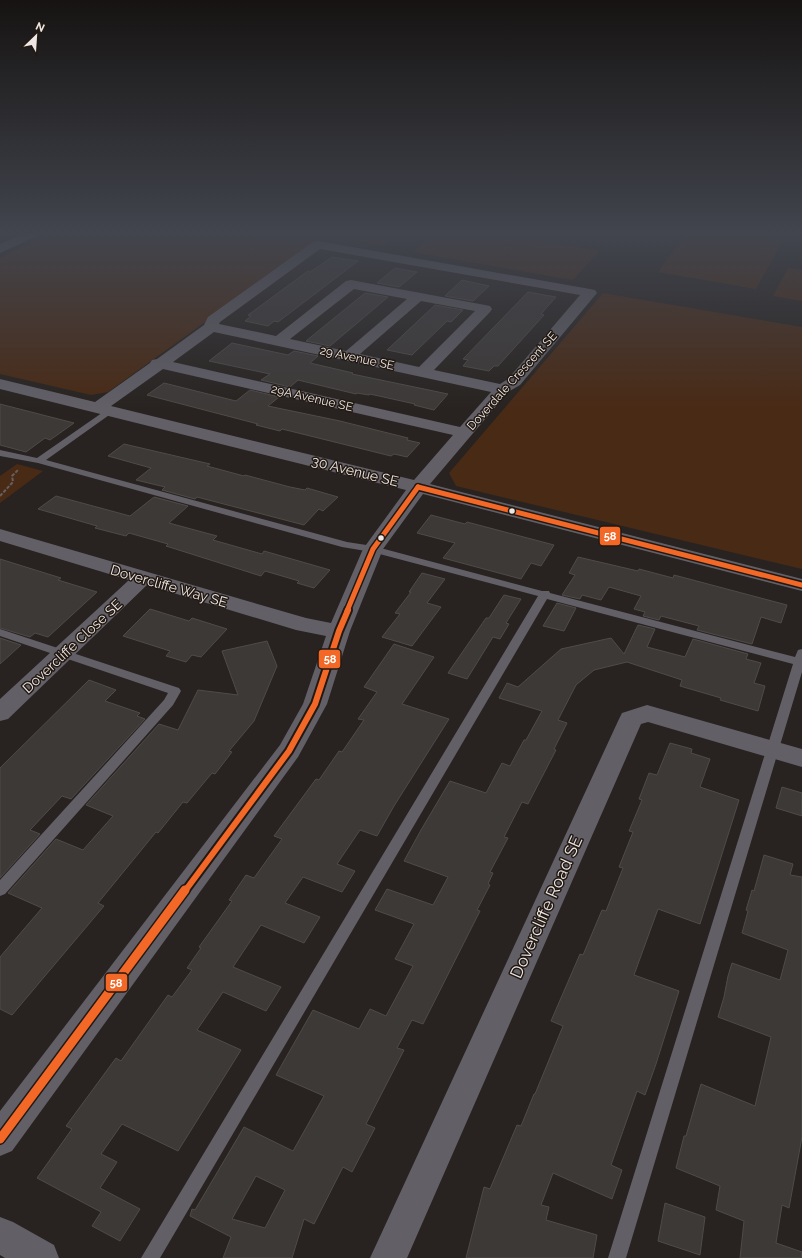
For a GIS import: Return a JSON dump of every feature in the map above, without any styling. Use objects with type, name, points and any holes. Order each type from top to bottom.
[{"type":"street","name":"Doverdale Crescent SE","points":[[103,409],[158,363],[211,327],[213,320],[253,292]]},
{"type":"street","points":[[279,341],[341,292]]},
{"type":"street","points":[[390,292],[485,309],[423,372]]},
{"type":"street","name":"Doverdale Crescent SE","points":[[0,1139],[289,751],[315,704],[339,631],[373,549],[418,487],[502,389],[514,382],[590,293],[583,292]]},
{"type":"street","points":[[349,356],[417,297]]},
{"type":"street","name":"29 Avenue SE","points":[[211,327],[502,389]]},
{"type":"street","name":"29A Avenue SE","points":[[158,363],[465,433]]},
{"type":"street","name":"30 Avenue SE","points":[[0,384],[418,487],[802,585]]},
{"type":"street","name":"Dovercliffe Way SE","points":[[0,535],[304,625],[339,631]]},
{"type":"street","name":"Dovercliffe Close SE","points":[[0,713],[143,578]]},
{"type":"street","name":"Dovercliffe Road SE","points":[[388,1258],[631,719],[647,714],[802,758]]},
{"type":"street","points":[[0,1235],[41,1258]]},
{"type":"lane","points":[[35,460],[103,409]]},
{"type":"lane","points":[[0,453],[35,460],[346,545],[373,549],[545,594],[801,657],[617,1258]]},
{"type":"lane","points":[[150,1258],[545,594]]},
{"type":"lane","points":[[0,632],[175,691],[169,702],[0,890]]},
{"type":"path","points":[[0,496],[13,482],[14,474],[35,460]]},
{"type":"shaded area","points":[[0,292],[247,292],[108,392],[91,395],[0,374]]},
{"type":"shaded area","points":[[775,292],[802,292],[802,301],[773,296]]},
{"type":"shaded area","points":[[603,293],[802,327],[802,569],[456,486],[449,473]]},
{"type":"shaded area","points":[[17,464],[43,471],[0,503],[0,476]]},
{"type":"building","points":[[280,292],[318,292],[278,322],[274,321],[268,326],[245,321],[251,316],[248,315]]},
{"type":"building","points":[[450,292],[483,292],[473,301],[445,296]]},
{"type":"building","points":[[528,292],[556,297],[541,314],[544,315],[498,366],[494,366],[489,371],[463,366],[468,360],[463,359]]},
{"type":"building","points":[[365,293],[388,297],[330,346],[306,341]]},
{"type":"building","points":[[435,305],[463,310],[451,322],[447,321],[412,355],[387,350]]},
{"type":"building","points":[[232,343],[288,355],[294,351],[318,356],[310,363],[353,373],[352,374],[448,394],[434,410],[414,405],[415,404],[370,394],[356,394],[298,380],[290,387],[261,380],[270,374],[209,361]]},
{"type":"building","points":[[164,383],[236,401],[250,390],[279,397],[268,406],[340,421],[408,438],[407,440],[420,443],[407,457],[394,454],[391,456],[282,429],[280,431],[256,425],[258,424],[147,395]]},
{"type":"building","points":[[0,404],[74,423],[50,440],[45,438],[26,452],[0,445]]},
{"type":"building","points":[[124,444],[210,464],[207,466],[244,476],[305,490],[307,488],[338,497],[323,511],[319,509],[304,525],[197,497],[195,499],[162,490],[165,487],[136,480],[151,468],[108,456]]},
{"type":"building","points":[[56,496],[130,516],[154,497],[188,506],[169,523],[217,536],[213,540],[262,554],[264,551],[330,570],[314,588],[297,583],[299,581],[265,571],[261,576],[166,546],[168,544],[129,533],[126,536],[95,528],[97,526],[38,509]]},
{"type":"building","points":[[431,515],[465,524],[467,522],[554,545],[541,566],[531,563],[521,579],[443,558],[455,543],[417,533]]},
{"type":"building","points":[[578,557],[638,571],[639,569],[673,578],[674,575],[787,605],[781,623],[761,617],[752,644],[697,630],[699,626],[661,616],[659,620],[643,616],[645,612],[634,609],[641,596],[609,587],[601,600],[582,595],[580,599],[562,595],[575,575],[569,573]]},
{"type":"building","points":[[0,559],[61,578],[58,580],[97,592],[48,637],[35,633],[30,637],[0,628]]},
{"type":"building","points":[[422,573],[445,579],[427,603],[441,607],[412,646],[382,637],[400,614],[395,613],[411,592],[409,592]]},
{"type":"building","points":[[504,595],[521,599],[506,623],[509,624],[500,639],[493,637],[467,679],[448,673],[486,618],[489,618]]},
{"type":"building","points":[[557,603],[576,608],[564,631],[543,626]]},
{"type":"building","points":[[150,609],[189,621],[192,618],[227,629],[201,657],[192,655],[186,662],[166,656],[170,651],[123,636]]},
{"type":"building","points":[[638,625],[655,629],[647,647],[685,657],[693,639],[748,654],[746,659],[761,663],[754,683],[765,686],[758,711],[680,686],[682,680],[627,662],[594,670],[576,685],[558,720],[567,723],[554,749],[556,750],[528,804],[522,802],[504,837],[508,838],[490,872],[493,873],[488,884],[490,885],[477,910],[480,911],[423,1024],[412,1020],[397,1048],[404,1050],[366,1124],[375,1128],[352,1172],[343,1167],[314,1224],[304,1219],[292,1258],[223,1258],[231,1237],[190,1216],[192,1209],[195,1210],[244,1127],[293,1151],[324,1096],[276,1075],[313,1010],[359,1029],[370,1009],[386,1016],[413,966],[395,959],[414,924],[375,910],[387,889],[433,905],[448,877],[404,861],[421,830],[450,781],[486,793],[502,763],[510,766],[542,711],[499,698],[507,683],[518,687],[561,649],[611,638],[624,654]],"holes":[[[256,1176],[285,1190],[265,1228],[232,1219]]]},
{"type":"building","points":[[0,638],[21,645],[0,664]]},
{"type":"building","points":[[267,641],[277,666],[254,721],[229,751],[232,752],[215,774],[212,773],[187,803],[183,802],[158,833],[156,832],[98,903],[104,906],[12,1015],[0,1009],[0,957],[42,908],[8,893],[56,839],[83,850],[113,816],[86,805],[159,724],[178,730],[198,690],[238,695],[222,651]]},
{"type":"building","points":[[394,644],[434,657],[402,704],[449,719],[394,806],[377,836],[360,830],[337,864],[355,871],[342,892],[303,877],[285,903],[320,917],[304,943],[261,925],[233,967],[281,987],[266,1011],[223,992],[197,1030],[241,1050],[178,1151],[122,1124],[101,1154],[117,1162],[100,1188],[140,1209],[120,1241],[92,1226],[101,1212],[37,1178],[72,1129],[66,1126],[116,1058],[121,1061],[168,995],[172,997],[192,970],[187,968],[201,948],[199,947],[232,901],[229,900],[246,875],[254,878],[282,839],[274,836],[316,779],[319,780],[339,751],[342,752],[364,720],[358,719],[377,692],[364,687]]},
{"type":"building","points":[[89,680],[116,690],[105,701],[140,713],[137,716],[145,719],[71,799],[62,796],[30,830],[40,834],[0,878],[0,768]]},
{"type":"building","points":[[670,743],[692,749],[691,753],[710,759],[700,787],[739,800],[700,924],[658,909],[634,975],[679,991],[645,1095],[637,1091],[611,1165],[622,1170],[612,1199],[553,1173],[541,1205],[549,1207],[546,1220],[597,1235],[593,1258],[466,1258],[484,1187],[490,1189],[517,1125],[521,1126],[535,1094],[563,1026],[551,1021],[580,954],[583,955],[602,910],[606,911],[623,868],[619,867],[633,832],[629,831],[642,800],[639,799],[649,773],[657,775]]},
{"type":"building","points":[[782,787],[802,793],[802,816],[776,808]]},
{"type":"building","points":[[764,855],[793,864],[790,875],[802,877],[802,1137],[789,1208],[782,1205],[776,1243],[802,1252],[802,1258],[740,1258],[744,1221],[716,1210],[720,1186],[676,1168],[684,1136],[686,1136],[701,1084],[755,1106],[771,1037],[718,1017],[732,963],[780,980],[788,950],[742,933],[748,911],[746,910],[752,890],[754,891]]},
{"type":"building","points":[[665,1203],[705,1217],[700,1255],[658,1241]]},
{"type":"transit line","name":"58","points":[[418,487],[802,585]]},
{"type":"transit line","name":"58","points":[[0,1139],[289,751],[315,704],[339,631],[373,549],[418,487]]}]
